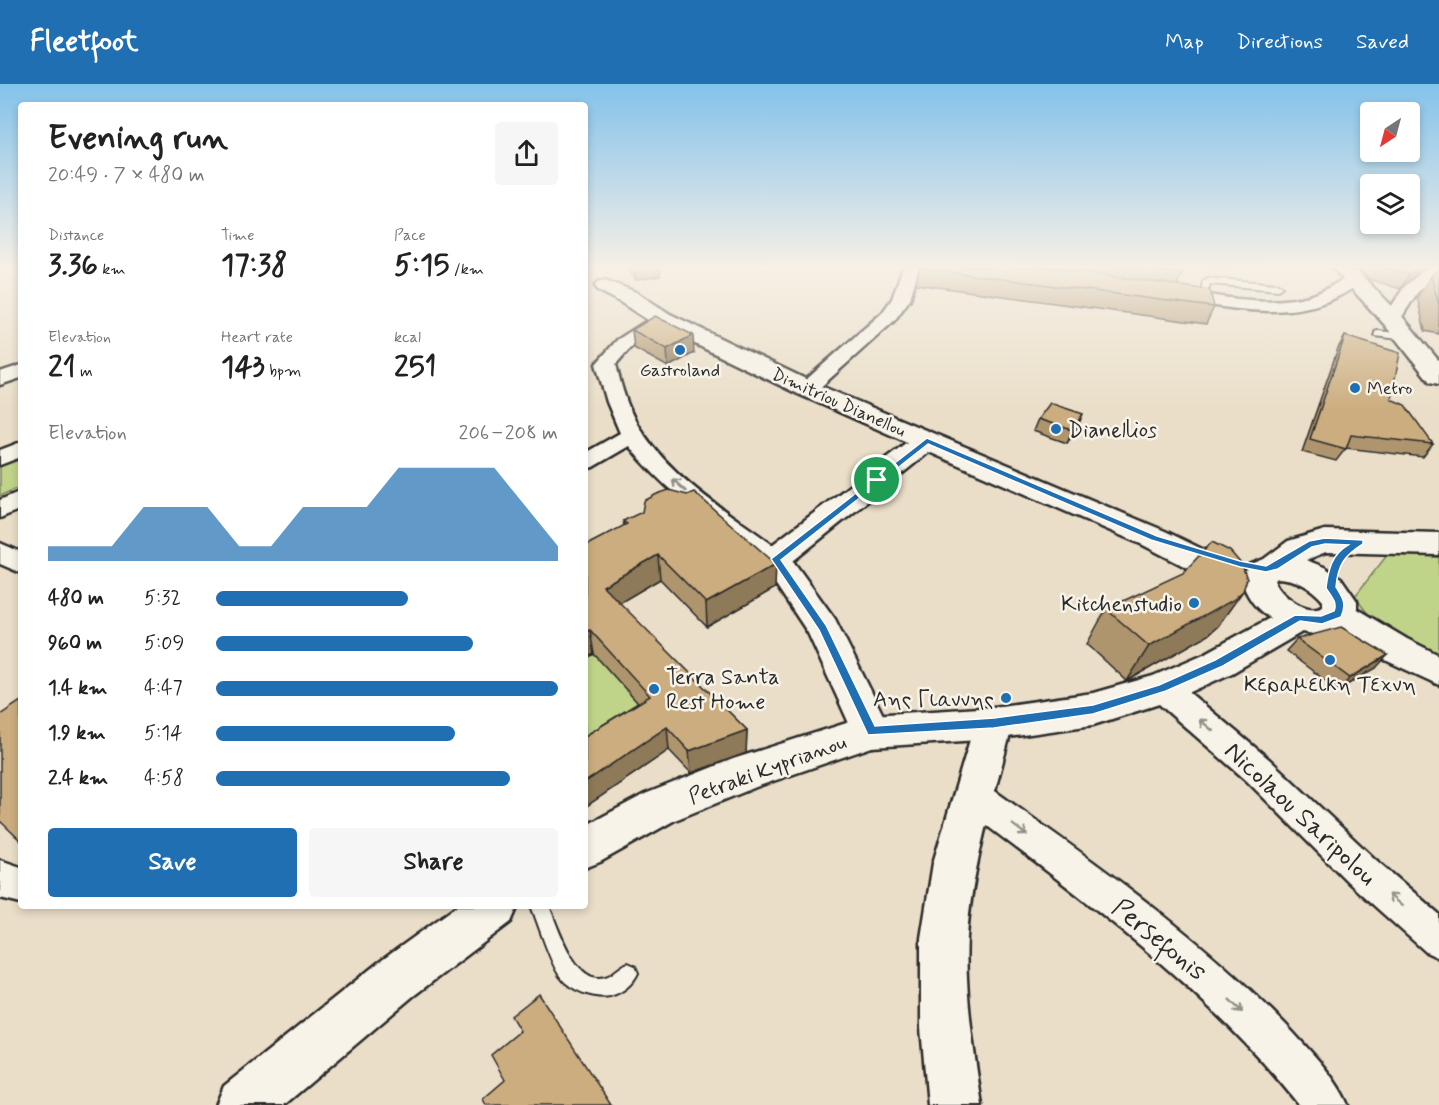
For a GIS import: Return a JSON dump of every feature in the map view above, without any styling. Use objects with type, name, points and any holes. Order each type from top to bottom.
[{"type":"street","name":"Dimitriou Dianellou","points":[[656,315],[807,389],[1154,538],[1211,565],[1268,577],[1272,604],[1299,618]]},
{"type":"street","points":[[807,389],[890,315]]},
{"type":"street","points":[[1377,315],[1385,327],[1407,337],[1439,377]]},
{"type":"street","points":[[1385,327],[1392,315]]},
{"type":"street","points":[[662,319],[621,345],[606,364],[632,435],[656,463],[691,495],[776,559],[823,628],[872,731]]},
{"type":"street","points":[[0,379],[18,372]]},
{"type":"street","points":[[588,460],[632,435]]},
{"type":"street","points":[[776,559],[927,440]]},
{"type":"street","points":[[0,458],[18,450]]},
{"type":"street","points":[[0,510],[18,501]]},
{"type":"street","points":[[1268,577],[1309,544],[1325,541],[1439,544]]},
{"type":"street","points":[[1299,618],[1322,620],[1334,601],[1331,578],[1336,561],[1344,552],[1360,542]]},
{"type":"street","points":[[0,552],[18,562]]},
{"type":"street","points":[[1268,577],[1304,571],[1323,581],[1334,601],[1395,649],[1439,671]]},
{"type":"street","name":"Petraki Kyprianou","points":[[588,846],[660,807],[747,772],[872,731],[994,723],[1093,710],[1162,688],[1219,663],[1299,618]]},
{"type":"street","name":"Nicolaou Saripolou","points":[[1162,688],[1258,770],[1363,872],[1439,939]]},
{"type":"street","points":[[955,1105],[946,1028],[944,938],[955,863],[994,723]]},
{"type":"street","name":"Persefonis","points":[[973,795],[1088,880],[1209,978],[1299,1068],[1326,1105]]},
{"type":"street","points":[[0,878],[10,884],[18,885]]},
{"type":"street","points":[[243,1105],[396,980],[491,909]]},
{"type":"lane","points":[[541,909],[567,969],[582,982],[600,988],[614,985],[628,973]]},
{"type":"green space","points":[[18,455],[18,487],[0,496],[0,464]]},
{"type":"green space","points":[[1388,554],[1439,557],[1439,658],[1391,635],[1372,619],[1355,596]]},
{"type":"green space","points":[[594,654],[652,719],[588,760],[588,657]]},
{"type":"building","points":[[655,316],[693,335],[667,349],[632,330]]},
{"type":"building","name":"Metro","points":[[1345,336],[1400,353],[1391,399],[1405,405],[1433,444],[1351,435],[1346,449],[1310,439]]},
{"type":"building","points":[[1050,403],[1083,414],[1072,430],[1038,419]]},
{"type":"building","points":[[669,490],[687,495],[694,492],[776,564],[706,603],[658,555],[603,586],[747,730],[689,751],[667,727],[588,780],[588,734],[650,696],[590,630],[588,631],[588,544],[627,524],[623,521],[642,512],[644,501]]},
{"type":"building","points":[[1212,542],[1230,551],[1242,565],[1247,579],[1243,591],[1233,600],[1149,646],[1106,609],[1183,573]]},
{"type":"building","points":[[1341,627],[1388,655],[1350,678],[1297,639]]},
{"type":"building","points":[[18,703],[18,838],[0,821],[0,715]]},
{"type":"building","points":[[539,994],[611,1105],[486,1105],[483,1099],[505,1080],[491,1055],[520,1031],[511,1016]]},
{"type":"place","name":"Gastroland","points":[[680,350]]},
{"type":"place","name":"Metro","points":[[1355,388]]},
{"type":"place","name":"Dianellios","points":[[1056,429]]},
{"type":"place","name":"Kitchenstudio","points":[[1194,603]]},
{"type":"place","name":"Κεραμεικη Τεχνη","points":[[1330,660]]},
{"type":"place","name":"Terra Santa Rest Home","points":[[654,689]]},
{"type":"place","name":"Αης Γιαννης","points":[[1006,698]]},
{"type":"route","points":[[927,440],[1154,538],[1240,564],[1266,569],[1275,567],[1309,544],[1325,541],[1360,542],[1344,552],[1336,561],[1333,569],[1331,588],[1339,599],[1338,614],[1322,620],[1299,618],[1219,663],[1162,688],[1093,710],[994,723],[872,731],[823,628],[776,559],[877,480],[927,440]]}]
